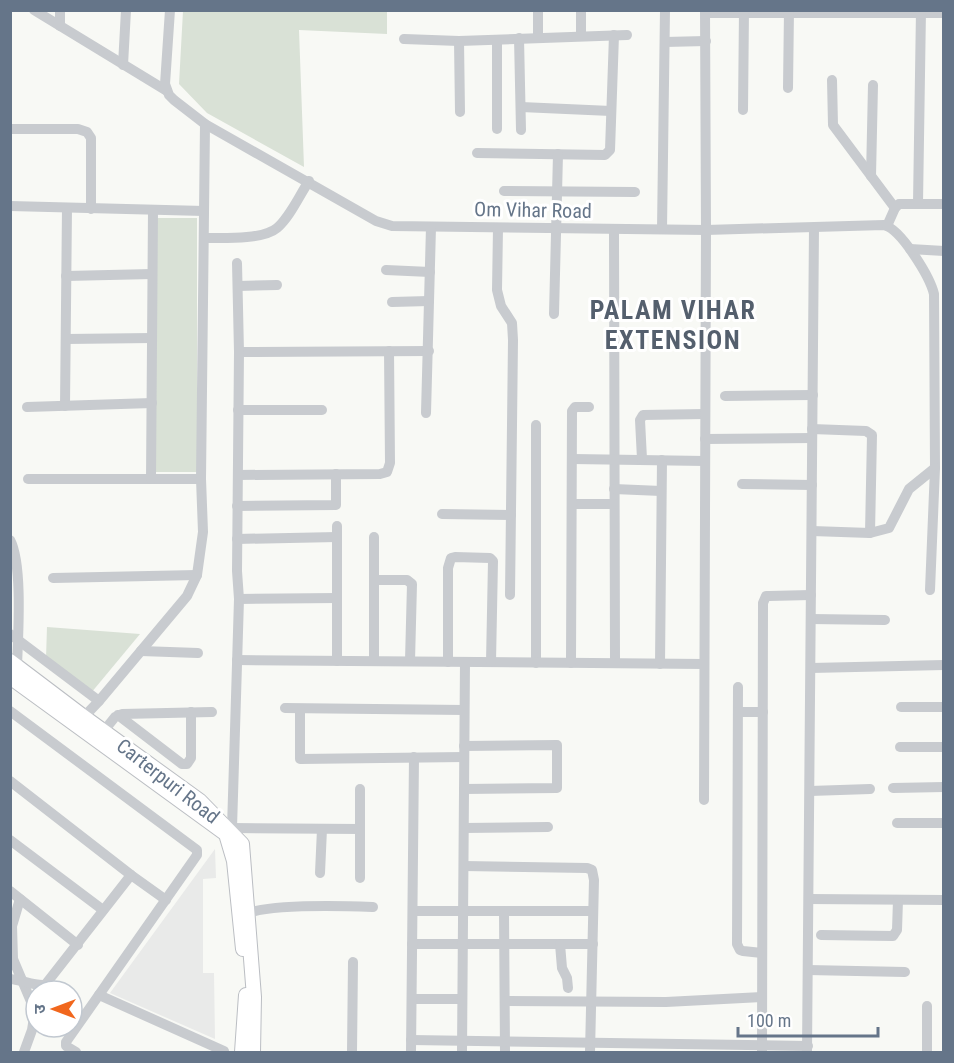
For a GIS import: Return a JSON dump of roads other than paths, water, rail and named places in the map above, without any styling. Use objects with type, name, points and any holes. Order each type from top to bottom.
[{"type":"main road","name":"Carterpuri Road","points":[[13,668],[80,721],[229,831],[244,915],[254,997],[253,1053]]},
{"type":"main road","name":"Carterpuri Road","points":[[242,1053],[247,976],[244,915]]},
{"type":"street","name":"Om Vihar Road","points":[[34,10],[167,91],[174,100],[206,124],[385,225],[662,230],[887,226]]},
{"type":"street","points":[[60,10],[60,26]]},
{"type":"street","points":[[123,65],[126,10]]},
{"type":"street","points":[[167,91],[165,74],[170,10]]},
{"type":"street","points":[[538,10],[538,38]]},
{"type":"street","points":[[581,10],[581,36]]},
{"type":"street","points":[[662,230],[665,10]]},
{"type":"street","points":[[704,800],[705,12],[944,13]]},
{"type":"street","points":[[743,110],[744,12]]},
{"type":"street","points":[[788,88],[789,12]]},
{"type":"street","points":[[918,203],[921,12]]},
{"type":"street","points":[[477,153],[608,153],[610,150],[614,35]]},
{"type":"street","points":[[404,39],[459,41],[627,35]]},
{"type":"street","points":[[519,38],[521,130]]},
{"type":"street","points":[[497,40],[497,129]]},
{"type":"street","points":[[459,41],[460,112]]},
{"type":"street","points":[[665,42],[706,41]]},
{"type":"street","points":[[832,81],[833,125],[895,208]]},
{"type":"street","points":[[871,176],[873,85]]},
{"type":"street","points":[[520,107],[611,111]]},
{"type":"street","points":[[80,721],[188,596],[197,575],[203,532],[201,479],[206,124]]},
{"type":"street","points":[[10,129],[78,129],[87,132],[91,138],[91,209]]},
{"type":"street","points":[[554,314],[558,154]]},
{"type":"street","points":[[204,238],[243,237],[274,230],[282,223],[309,182]]},
{"type":"street","points":[[504,191],[635,192]]},
{"type":"street","points":[[930,590],[939,467],[934,294],[929,277],[910,249],[892,228],[887,226],[895,208],[902,203],[944,204]]},
{"type":"street","points":[[10,206],[204,211]]},
{"type":"street","points":[[65,406],[67,208]]},
{"type":"street","points":[[151,479],[153,210]]},
{"type":"street","points":[[426,413],[431,227]]},
{"type":"street","points":[[498,228],[497,290],[501,306],[510,319],[512,330],[510,595]]},
{"type":"street","points":[[411,1040],[505,1041],[590,1048],[808,1049],[814,228]]},
{"type":"street","points":[[615,229],[615,663]]},
{"type":"street","points":[[910,249],[944,251]]},
{"type":"street","points":[[237,263],[239,599],[229,831],[360,829]]},
{"type":"street","points":[[386,270],[430,272]]},
{"type":"street","points":[[66,276],[153,274]]},
{"type":"street","points":[[238,285],[277,285]]},
{"type":"street","points":[[392,302],[429,301]]},
{"type":"street","points":[[66,339],[152,338]]},
{"type":"street","points":[[238,475],[380,474],[387,471],[390,468],[389,351]]},
{"type":"street","points":[[239,352],[429,351]]},
{"type":"street","points":[[725,396],[813,395]]},
{"type":"street","points":[[27,407],[152,403]]},
{"type":"street","points":[[572,663],[572,409],[589,407]]},
{"type":"street","points":[[238,410],[322,410]]},
{"type":"street","points":[[642,459],[640,420],[643,415],[705,414]]},
{"type":"street","points":[[536,425],[536,663]]},
{"type":"street","points":[[705,439],[866,431],[872,435],[870,533]]},
{"type":"street","points":[[573,459],[705,461]]},
{"type":"street","points":[[660,664],[662,460]]},
{"type":"street","points":[[812,531],[870,533],[888,528],[909,489],[939,467]]},
{"type":"street","points":[[237,506],[336,505],[336,474]]},
{"type":"street","points":[[28,479],[201,479]]},
{"type":"street","points":[[742,484],[812,485]]},
{"type":"street","points":[[614,489],[661,491]]},
{"type":"street","points":[[572,504],[615,504]]},
{"type":"street","points":[[442,514],[511,515]]},
{"type":"street","points":[[237,539],[337,531],[337,661]]},
{"type":"street","points":[[374,537],[374,661]]},
{"type":"street","points":[[10,540],[16,555],[13,668]]},
{"type":"street","points":[[448,662],[448,561],[455,557],[490,558],[493,561],[491,662]]},
{"type":"street","points":[[53,578],[197,575]]},
{"type":"street","points":[[374,580],[407,580],[412,584],[410,661]]},
{"type":"street","points":[[762,1049],[764,599],[770,596],[811,595]]},
{"type":"street","points":[[239,599],[337,598]]},
{"type":"street","points":[[811,619],[885,620]]},
{"type":"street","points":[[14,637],[99,701]]},
{"type":"street","points":[[141,651],[198,653]]},
{"type":"street","points":[[237,660],[704,664]]},
{"type":"street","points":[[462,1053],[465,662]]},
{"type":"street","points":[[811,668],[944,665]]},
{"type":"street","points":[[738,687],[737,944],[742,951],[762,952]]},
{"type":"street","points":[[901,707],[944,707]]},
{"type":"street","points":[[285,708],[464,710]]},
{"type":"street","points":[[300,709],[300,759],[414,757],[557,745],[557,788],[464,789]]},
{"type":"street","points":[[10,711],[197,850],[197,855],[66,1042],[68,1049],[76,1053]]},
{"type":"street","points":[[118,715],[182,764],[188,764],[191,758],[191,712]]},
{"type":"street","points":[[100,735],[118,715],[212,712]]},
{"type":"street","points":[[738,712],[763,712]]},
{"type":"street","points":[[900,747],[944,747]]},
{"type":"street","points":[[411,1053],[414,757]]},
{"type":"street","points":[[10,781],[130,875],[166,900]]},
{"type":"street","points":[[893,788],[944,788]]},
{"type":"street","points":[[360,789],[360,878]]},
{"type":"street","points":[[810,791],[870,789]]},
{"type":"street","points":[[897,823],[944,824]]},
{"type":"street","points":[[464,828],[548,827]]},
{"type":"street","points":[[320,873],[322,829]]},
{"type":"street","points":[[10,840],[103,910]]},
{"type":"street","points":[[464,866],[590,868],[594,872],[590,1048]]},
{"type":"street","points":[[16,979],[34,985],[45,985],[130,875]]},
{"type":"street","points":[[10,891],[78,945]]},
{"type":"street","points":[[20,899],[12,926],[11,943],[16,979],[35,1011],[32,1030],[24,1053]]},
{"type":"street","points":[[809,899],[944,900]]},
{"type":"street","points":[[820,935],[893,936],[897,930],[898,900]]},
{"type":"street","points":[[244,915],[318,906],[373,907]]},
{"type":"street","points":[[413,910],[593,911]]},
{"type":"street","points":[[504,911],[505,1053]]},
{"type":"street","points":[[412,944],[593,944]]},
{"type":"street","points":[[560,944],[562,968],[567,978],[568,988]]},
{"type":"street","points":[[352,1053],[353,962]]},
{"type":"street","points":[[808,970],[905,972]]},
{"type":"street","points":[[99,995],[224,1051]]},
{"type":"street","points":[[505,1001],[666,1002],[762,997]]},
{"type":"street","points":[[412,999],[462,999]]},
{"type":"street","points":[[927,1006],[927,1053]]},
{"type":"district","name":"PALAM VIHAR EXTENSION","points":[[673,325]]}]
